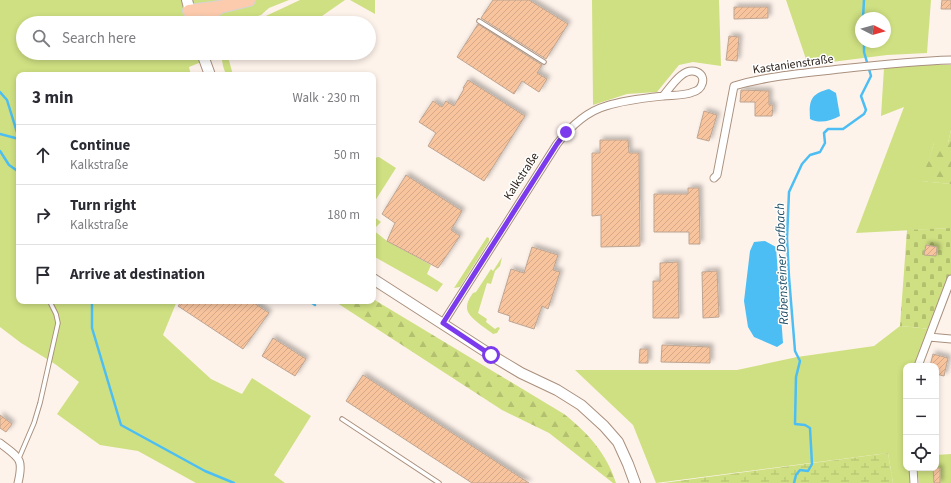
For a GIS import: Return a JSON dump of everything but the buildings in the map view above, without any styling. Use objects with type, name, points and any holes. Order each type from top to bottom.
[{"type":"highway","points":[[188,5],[220,7],[249,0]]},
{"type":"highway","points":[[210,16],[220,7]]},
{"type":"main road","points":[[188,5],[191,16]]},
{"type":"main road","points":[[205,60],[209,72]]},
{"type":"main road","points":[[376,281],[491,355],[521,373],[557,390],[581,405],[604,426],[618,442],[635,483]]},
{"type":"street","name":"Kastanienstraße","points":[[714,178],[717,175],[734,86],[746,82],[814,72],[912,61],[951,60]]},
{"type":"street","name":"Kalkstraße","points":[[443,323],[557,144],[575,123],[595,110],[606,106],[622,102],[663,96],[683,95],[694,92],[701,86],[703,80],[701,74],[690,70],[687,71],[663,96]]},
{"type":"street","points":[[919,363],[951,279]]},
{"type":"street","points":[[929,337],[951,339]]},
{"type":"street","points":[[0,444],[19,458],[21,466],[18,483]]},
{"type":"street","points":[[913,471],[914,483]]},
{"type":"lane","points":[[479,21],[544,62]]},
{"type":"lane","points":[[19,458],[38,410],[56,334],[58,323],[56,314],[51,304]]},
{"type":"lane","points":[[342,419],[439,483]]},
{"type":"green space","points":[[0,0],[289,0],[269,8],[258,16],[16,16],[16,60],[206,60],[189,67],[190,72],[16,72],[16,304],[176,304],[163,335],[211,379],[242,394],[252,378],[311,416],[274,475],[285,483],[196,483],[138,451],[100,445],[57,414],[79,382],[0,327]]},
{"type":"green space","points":[[300,0],[345,0],[322,16],[266,16]]},
{"type":"green space","points":[[350,0],[375,0],[375,14]]},
{"type":"green space","points":[[592,0],[719,0],[721,66],[693,62],[679,65],[657,92],[627,94],[593,105]]},
{"type":"green space","points":[[786,0],[931,0],[927,53],[887,55],[808,65]]},
{"type":"green space","points":[[222,60],[229,60],[232,72],[225,72]]},
{"type":"green space","points":[[917,65],[951,65],[951,130],[948,143],[934,143],[922,181],[951,184],[951,228],[856,233],[904,107],[881,116],[884,68]]},
{"type":"green space","points":[[951,130],[951,184],[921,181],[934,143],[948,143]]},
{"type":"green space","points":[[379,157],[396,168],[376,199],[376,158]]},
{"type":"green space","points":[[376,218],[381,222],[376,227]]},
{"type":"green space","points":[[951,228],[951,275],[931,329],[900,326],[907,230]]},
{"type":"green space","points":[[376,232],[387,241],[431,265],[427,274],[443,284],[437,292],[376,258]]},
{"type":"green space","points":[[487,237],[489,238],[489,241],[460,287],[454,288]]},
{"type":"green space","points":[[502,257],[500,266],[495,271],[491,284],[487,283],[478,313],[487,319],[486,322],[495,329],[498,327],[500,328],[497,333],[493,334],[470,315],[467,305],[473,293],[476,292],[491,269],[493,271]]},
{"type":"green space","points":[[376,301],[564,414],[596,445],[612,472],[616,483],[613,483],[549,433],[502,410],[339,304],[376,304]]},
{"type":"green space","points":[[900,326],[931,329],[917,363],[903,363],[903,471],[909,471],[910,483],[893,483],[888,453],[656,483],[633,425],[575,370],[737,370],[797,357],[874,346]]},
{"type":"green space","points":[[888,453],[893,483],[663,483]]},
{"type":"green space","points":[[951,454],[951,483],[919,483],[917,471],[939,471],[939,455]]},
{"type":"water","points":[[829,89],[836,93],[840,116],[825,121],[814,121],[810,119],[812,99],[818,93]]},
{"type":"water","points":[[765,241],[776,247],[783,343],[777,347],[754,337],[748,327],[744,301],[750,251],[754,242]]},
{"type":"waterway","name":"Rabensteiner Dorfbach","points":[[863,12],[864,0]]},
{"type":"waterway","name":"Rabensteiner Dorfbach","points":[[794,483],[796,475],[800,470],[808,471],[812,464],[810,428],[805,425],[795,424],[796,377],[800,361],[795,351],[789,277],[787,238],[789,192],[802,164],[810,155],[820,152],[825,143],[824,133],[828,129],[843,129],[864,114],[866,110],[861,96],[871,76],[864,48]]},
{"type":"waterway","points":[[0,92],[7,100],[16,129]]},
{"type":"waterway","points":[[0,134],[16,138]]},
{"type":"waterway","points":[[0,151],[9,165],[16,170]]},
{"type":"waterway","points":[[92,304],[92,328],[121,425],[205,471],[234,483]]},
{"type":"route","points":[[491,355],[443,323],[566,132]]}]
